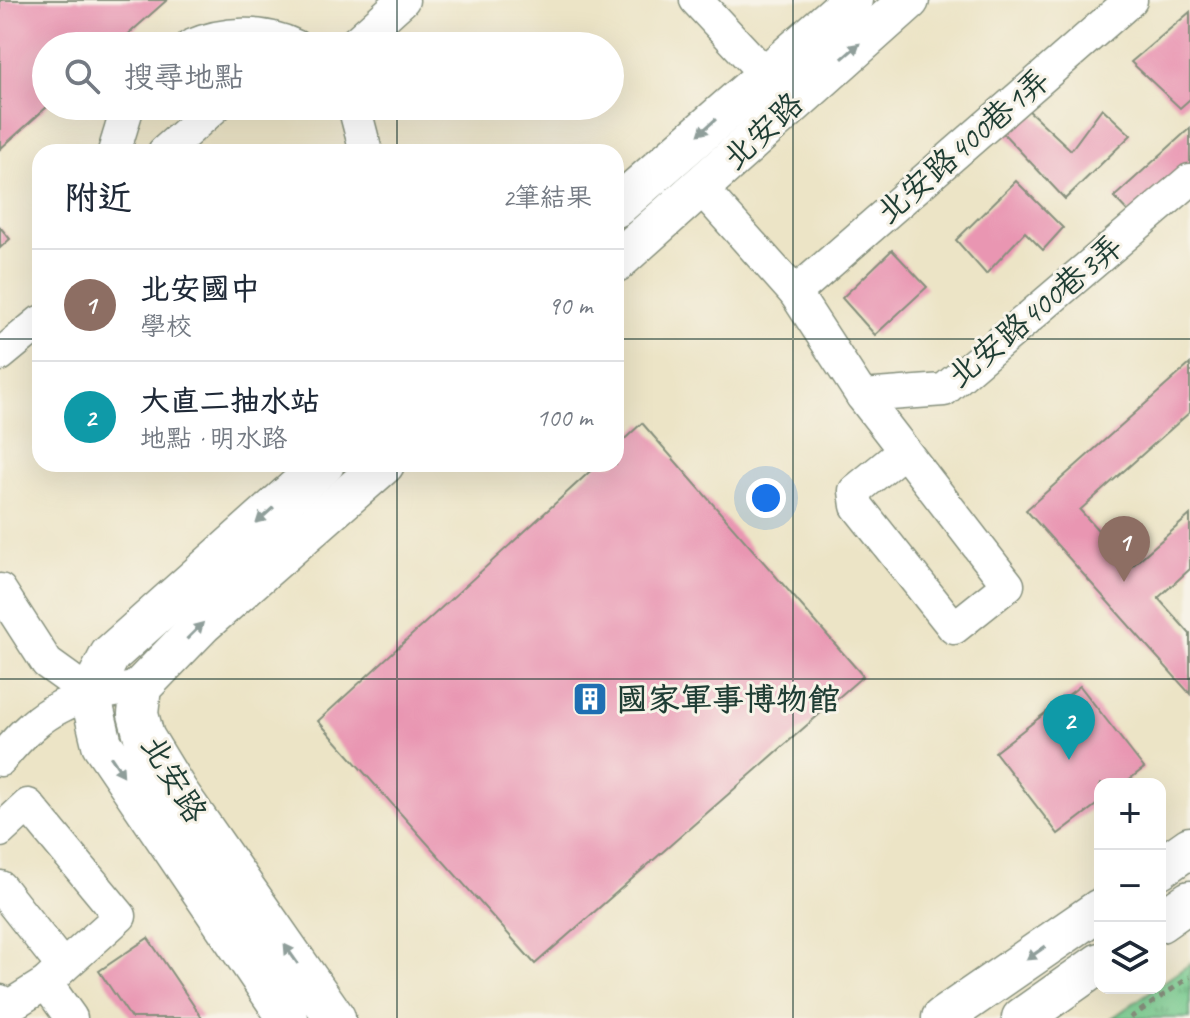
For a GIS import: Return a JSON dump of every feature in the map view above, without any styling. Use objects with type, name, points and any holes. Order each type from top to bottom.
[{"type":"main road","name":"北安路","points":[[624,200],[852,0]]},
{"type":"main road","name":"北安路","points":[[624,255],[909,0]]},
{"type":"main road","points":[[90,694],[110,655],[315,472]]},
{"type":"main road","name":"北安路","points":[[335,1018],[144,737],[138,714],[141,687],[202,624],[375,472]]},
{"type":"main road","name":"北安路","points":[[90,694],[102,744],[288,1018]]},
{"type":"main road","points":[[1166,864],[1190,847]]},
{"type":"main road","points":[[1166,918],[1190,901]]},
{"type":"main road","points":[[942,1018],[1094,913]]},
{"type":"main road","points":[[1022,1018],[1094,967]]},
{"type":"street","points":[[368,32],[403,0]]},
{"type":"street","points":[[696,0],[793,104]]},
{"type":"street","name":"北安路400巷1弄","points":[[795,293],[1131,0]]},
{"type":"street","points":[[116,144],[124,120]]},
{"type":"street","points":[[173,144],[200,120]]},
{"type":"street","points":[[358,120],[364,144]]},
{"type":"street","name":"北安路400巷3弄","points":[[862,396],[944,390],[1190,180]]},
{"type":"street","points":[[701,188],[795,293],[862,396],[1008,585],[954,628],[857,506],[855,491],[904,451]]},
{"type":"street","points":[[0,355],[32,329]]},
{"type":"street","points":[[0,590],[47,663],[90,694]]},
{"type":"street","points":[[0,760],[27,727],[44,713],[90,694],[141,687]]},
{"type":"street","points":[[0,831],[28,805],[120,916],[55,975],[6,1008],[0,1001]]},
{"type":"street","points":[[0,887],[55,975],[71,1018]]},
{"type":"path","points":[[1130,1018],[1190,977]]},
{"type":"green space","points":[[1190,964],[1190,1018],[1112,1018],[1147,994],[1166,994],[1166,981]]},
{"type":"building","points":[[0,0],[167,0],[131,32],[32,32],[32,120],[0,149]]},
{"type":"building","points":[[1190,12],[1190,99],[1180,108],[1131,62]]},
{"type":"building","points":[[1026,108],[1071,150],[1102,108],[1131,135],[1065,199],[1003,133]]},
{"type":"building","points":[[1190,128],[1190,167],[1134,218],[1114,197]]},
{"type":"building","points":[[1016,181],[1063,228],[1043,250],[1025,232],[986,274],[956,240]]},
{"type":"building","points":[[0,227],[10,239],[0,248]]},
{"type":"building","points":[[892,250],[927,287],[875,335],[842,298]]},
{"type":"building","points":[[1190,364],[1190,412],[1080,510],[1131,567],[1190,515],[1190,569],[1158,598],[1190,634],[1190,694],[1026,510]]},
{"type":"building","name":"國家軍事博物館","points":[[642,423],[863,676],[535,964],[318,721],[589,472],[624,472],[624,440]]},
{"type":"building","points":[[1080,686],[1144,768],[1131,778],[1094,778],[1094,807],[1058,834],[995,752]]},
{"type":"building","points":[[148,938],[202,1018],[131,1018],[99,971]]},
{"type":"place","name":"北安國中","points":[[1124,582]]},
{"type":"place","name":"國家軍事博物館","points":[[590,699]]},
{"type":"place","name":"大直二抽水站","points":[[1069,760]]}]
